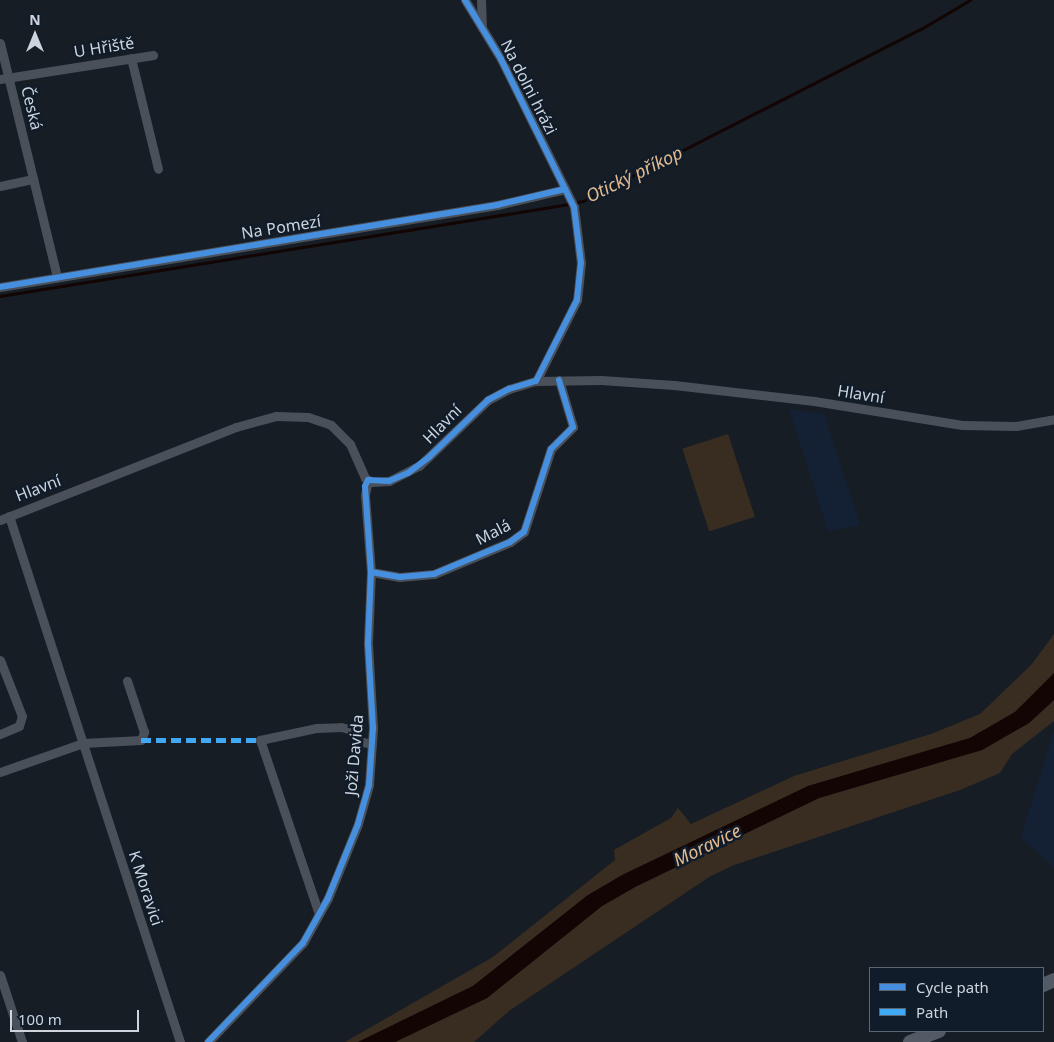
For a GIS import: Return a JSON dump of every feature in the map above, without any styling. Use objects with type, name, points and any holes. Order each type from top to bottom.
[{"type":"main road","points":[[910,1042],[936,1032]]},
{"type":"street","name":"Na dolni hrázi","points":[[464,0],[501,59],[574,207],[581,263],[577,300],[536,381]]},
{"type":"street","points":[[481,0],[482,28]]},
{"type":"street","name":"Česká","points":[[0,43],[4,78],[34,179],[57,277]]},
{"type":"street","name":"U Hřiště","points":[[4,78],[153,55]]},
{"type":"street","points":[[132,58],[158,169]]},
{"type":"street","points":[[0,186],[34,179]]},
{"type":"street","name":"Na Pomezí","points":[[0,287],[568,193]]},
{"type":"street","name":"Malá","points":[[371,572],[400,577],[434,574],[510,542],[524,532],[551,449],[573,427],[559,380]]},
{"type":"street","name":"Hlavní","points":[[0,520],[236,427],[276,416],[308,416],[337,429],[350,444],[368,480],[386,481],[408,473],[429,457],[488,400],[509,388],[536,381],[639,382],[768,395],[962,425],[1016,426],[1054,419]]},
{"type":"street","name":"Joži Davida","points":[[208,1042],[303,943],[319,914],[358,824],[369,785],[372,744],[368,643],[371,572],[365,495],[368,480]]},
{"type":"street","points":[[9,516],[83,743]]},
{"type":"street","points":[[0,660],[22,716],[19,726],[0,734]]},
{"type":"street","points":[[0,772],[83,743],[143,738],[144,732],[127,681]]},
{"type":"street","name":"Joži Davida","points":[[319,914],[260,740],[316,728],[341,727],[352,730],[358,741],[372,744]]},
{"type":"street","name":"K Moravici","points":[[83,743],[180,1042]]},
{"type":"street","points":[[0,975],[22,1042]]},
{"type":"shaded area","points":[[789,409],[824,414],[860,525],[828,531]]},
{"type":"shaded area","points":[[728,434],[755,517],[709,532],[682,449]]},
{"type":"shaded area","points":[[1054,634],[1054,673],[1015,712],[970,738],[808,786],[588,895],[473,986],[358,1042],[345,1042],[493,957],[615,860],[614,850],[671,818],[678,808],[691,824],[794,776],[931,734],[980,714],[1032,664]]},
{"type":"shaded area","points":[[1054,700],[1054,721],[1012,754],[1000,773],[960,790],[734,865],[709,877],[509,1011],[474,1042],[395,1042],[487,998],[602,906],[635,887],[819,798],[982,750],[1029,723]]},
{"type":"shaded area","points":[[1054,731],[1054,868],[1021,837]]},
{"type":"water","name":"Moravice","points":[[1054,673],[1054,700],[1029,723],[982,750],[819,798],[635,887],[602,906],[487,998],[395,1042],[358,1042],[473,986],[588,895],[622,875],[808,786],[970,738],[1015,712]]},
{"type":"waterway","name":"Otický příkop","points":[[574,203],[583,201],[921,29],[970,0]]},
{"type":"waterway","name":"Otický příkop","points":[[0,296],[569,204]]},
{"type":"marked path","points":[[141,740],[260,740]]},
{"type":"cycle path","points":[[208,1042],[303,943],[328,898],[358,824],[369,785],[373,728],[368,643],[371,572],[365,486],[368,480],[389,481],[408,473],[429,457],[488,400],[509,389],[536,381],[577,300],[581,263],[574,207],[501,59],[465,0]]},
{"type":"cycle path","points":[[0,287],[497,205],[565,189]]},
{"type":"cycle path","points":[[371,572],[400,577],[434,574],[510,542],[524,532],[551,449],[573,427],[559,380]]}]
